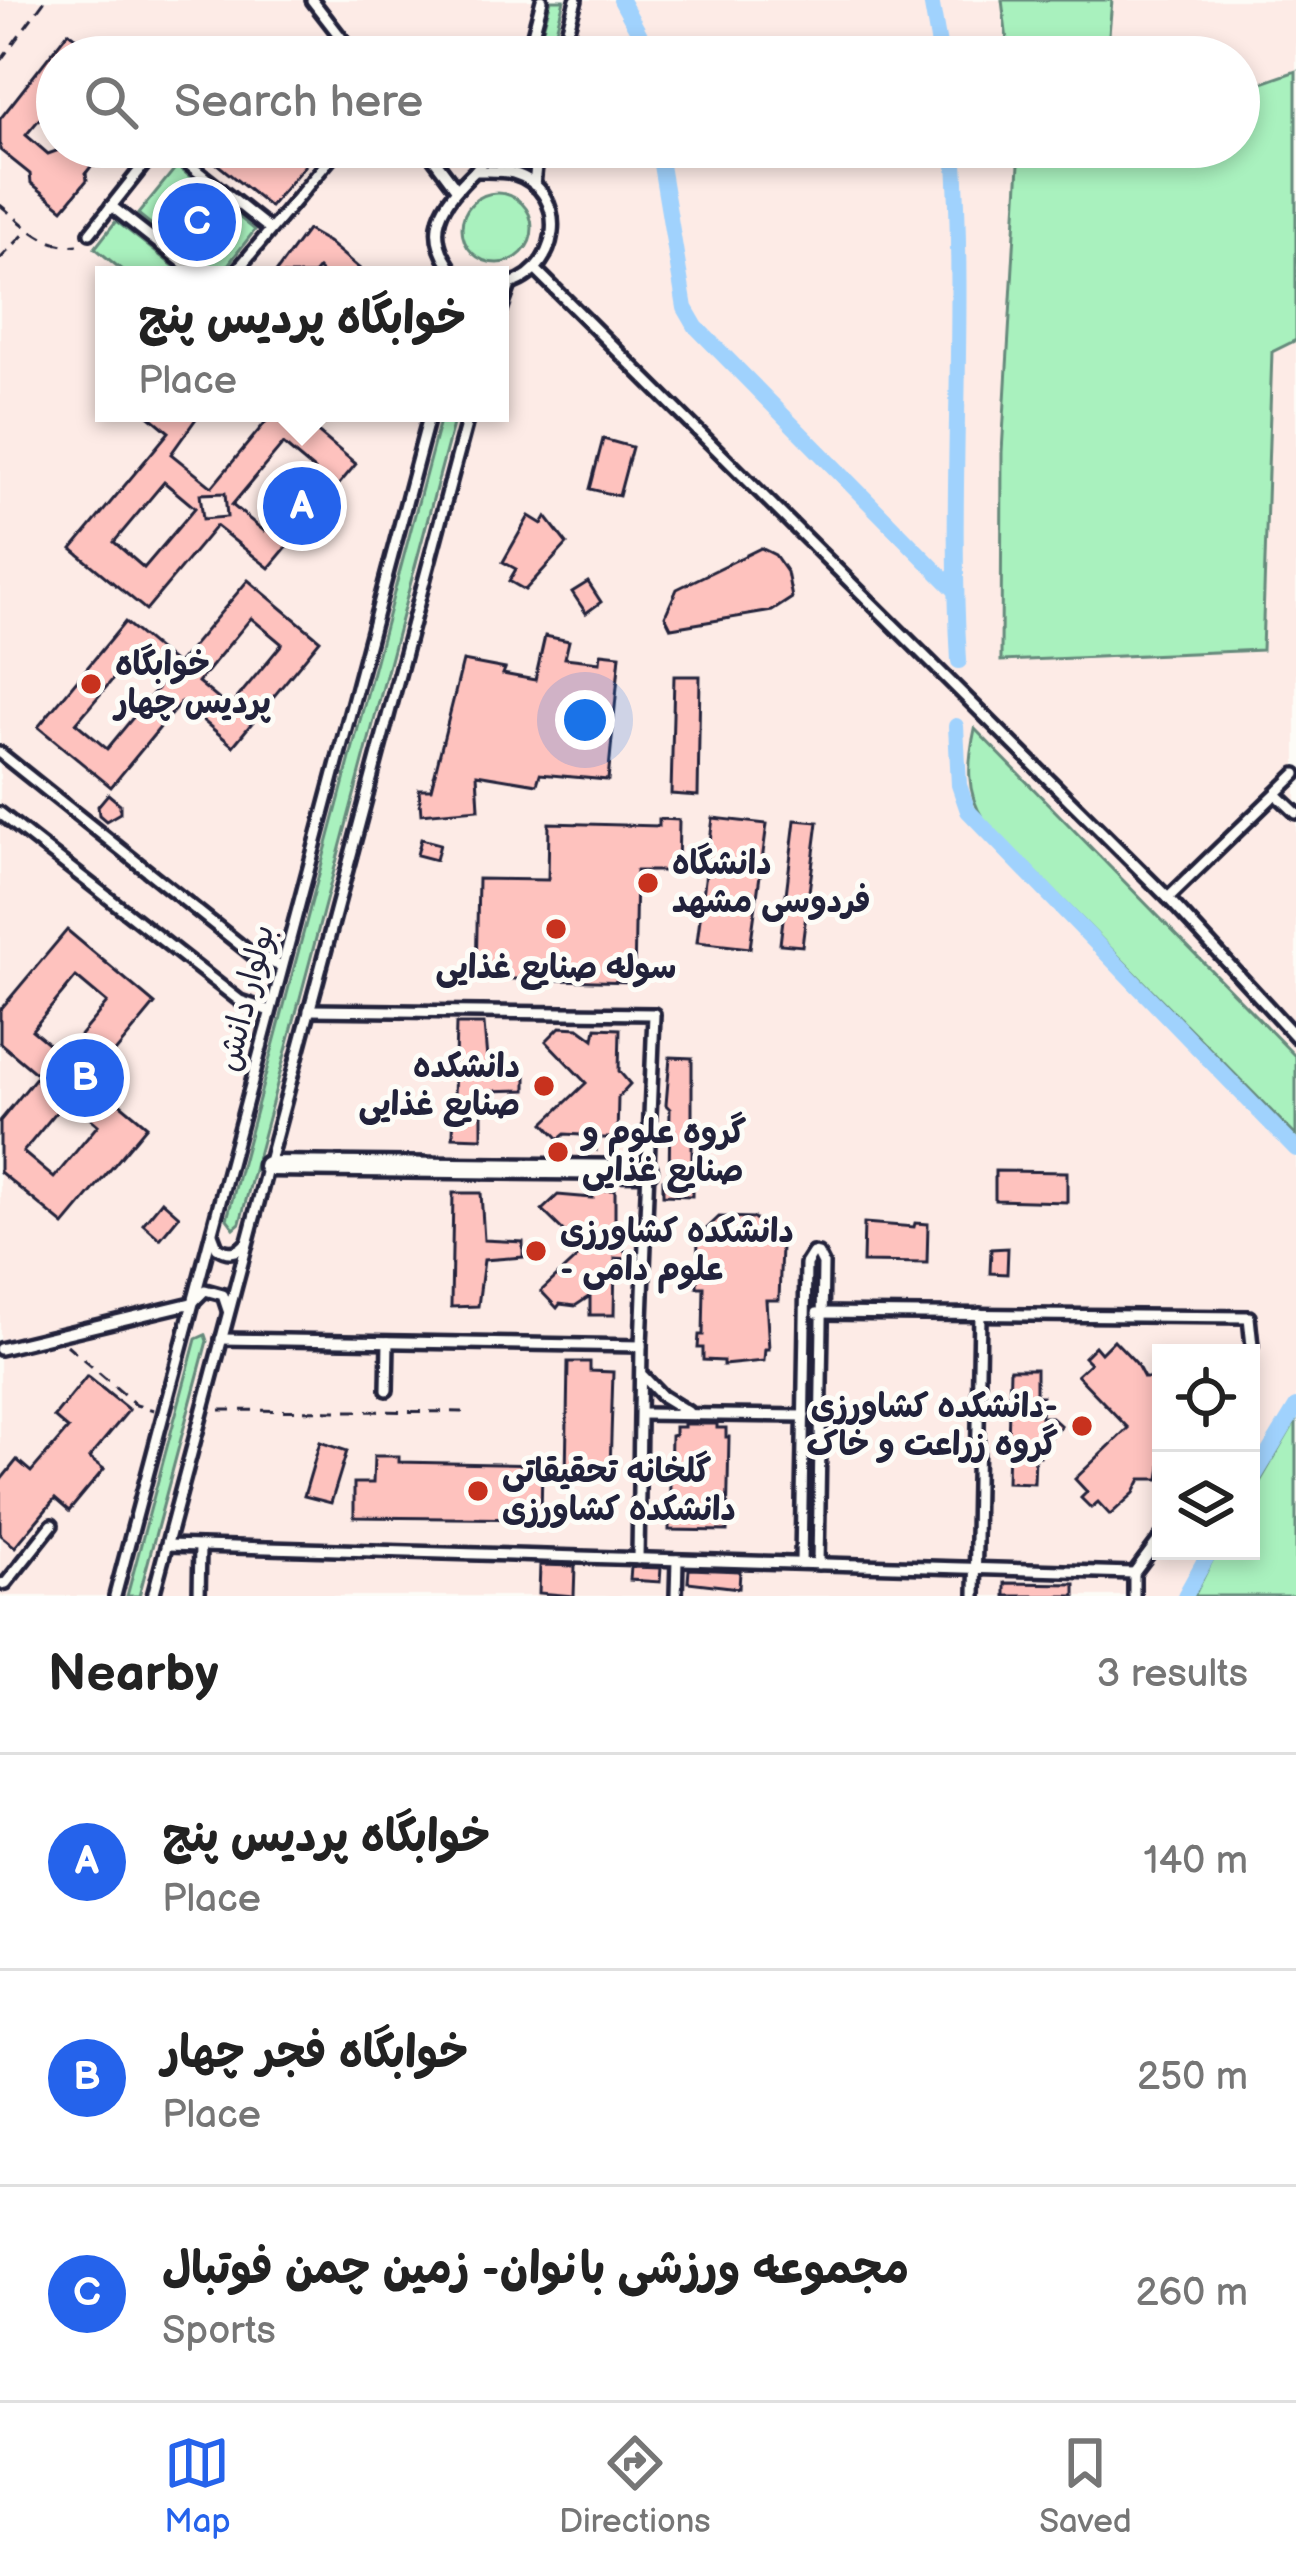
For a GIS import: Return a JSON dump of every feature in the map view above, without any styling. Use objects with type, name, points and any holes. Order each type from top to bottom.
[{"type":"street","points":[[268,1166],[647,1170]]},
{"type":"lane","points":[[312,0],[340,36]]},
{"type":"lane","points":[[533,36],[542,0]]},
{"type":"lane","points":[[566,36],[575,0]]},
{"type":"lane","points":[[90,232],[144,168]]},
{"type":"lane","points":[[190,168],[270,229]]},
{"type":"lane","points":[[240,266],[322,168]]},
{"type":"lane","points":[[440,168],[455,187]]},
{"type":"lane","points":[[449,266],[438,228],[446,199],[477,168]]},
{"type":"lane","points":[[534,185],[536,168]]},
{"type":"lane","points":[[475,171],[512,173],[534,185],[546,200],[554,229],[546,258],[536,270],[509,283]]},
{"type":"lane","points":[[111,206],[188,266]]},
{"type":"lane","points":[[536,270],[1168,898],[1296,1047]]},
{"type":"lane","name":"بولوار دانش","points":[[115,1596],[428,422]]},
{"type":"lane","name":"بولوار دانش","points":[[153,1596],[467,422]]},
{"type":"lane","points":[[0,753],[254,956],[281,966]]},
{"type":"lane","points":[[1168,898],[1296,774]]},
{"type":"lane","points":[[1276,794],[1296,813]]},
{"type":"lane","points":[[0,813],[241,1001],[270,1011]]},
{"type":"lane","points":[[399,994],[399,1008]]},
{"type":"lane","points":[[309,1010],[654,1014],[640,1346],[638,1559]]},
{"type":"lane","points":[[1277,1021],[1296,1037]]},
{"type":"lane","points":[[212,1229],[213,1242],[229,1252],[241,1249],[248,1239]]},
{"type":"lane","points":[[801,1563],[806,1264],[812,1253],[823,1264],[818,1564]]},
{"type":"lane","points":[[0,1349],[192,1303],[200,1293],[218,1291],[227,1300],[228,1314]]},
{"type":"lane","points":[[805,1312],[1249,1316],[1252,1344]]},
{"type":"lane","points":[[975,1596],[980,1314]]},
{"type":"lane","points":[[221,1339],[640,1346]]},
{"type":"lane","points":[[387,1390],[388,1342]]},
{"type":"lane","points":[[643,1376],[662,1396],[692,1414]]},
{"type":"lane","points":[[642,1414],[820,1416]]},
{"type":"lane","points":[[0,1584],[52,1525]]},
{"type":"lane","points":[[167,1545],[1134,1573]]},
{"type":"lane","points":[[199,1596],[200,1546]]},
{"type":"lane","points":[[1134,1596],[1134,1573],[1152,1549]]},
{"type":"lane","points":[[676,1560],[676,1596]]},
{"type":"path","points":[[0,61],[45,0]]},
{"type":"path","points":[[0,205],[59,248],[78,245]]},
{"type":"path","points":[[0,259],[29,228]]},
{"type":"path","points":[[81,1357],[136,1406],[163,1412]]},
{"type":"path","points":[[220,1410],[471,1412]]},
{"type":"shaded area","name":"دانشگاه فردوسی مشهد","points":[[0,0],[1296,0],[1296,1596],[0,1596]]},
{"type":"green space","points":[[551,0],[564,0],[555,36],[541,36]]},
{"type":"green space","points":[[1002,0],[1112,0],[1109,36],[1006,36]]},
{"type":"green space","points":[[1296,71],[1296,340],[1272,352],[1262,650],[1001,661],[1002,452],[1019,168],[1260,168],[1260,84]]},
{"type":"green space","points":[[179,168],[255,230],[227,266],[202,266],[138,214]]},
{"type":"green space","points":[[497,193],[522,203],[532,228],[522,253],[497,263],[472,253],[462,228],[472,203]]},
{"type":"green space","points":[[116,221],[173,266],[117,266],[95,248]]},
{"type":"green space","points":[[440,422],[454,422],[240,1223],[234,1228],[227,1219]]},
{"type":"green space","points":[[975,729],[1296,1057],[1296,1136],[984,820],[970,776]]},
{"type":"green space","points":[[205,1335],[139,1596],[127,1596],[196,1339]]},
{"type":"green space","points":[[1296,1420],[1296,1596],[1194,1596],[1212,1560],[1260,1560],[1260,1482]]},
{"type":"building","points":[[36,73],[36,123],[26,135],[36,144],[36,168],[90,168],[87,180],[63,209],[0,150],[0,119]]},
{"type":"building","points":[[222,168],[302,168],[270,207]]},
{"type":"building","points":[[307,230],[356,266],[281,266]]},
{"type":"building","points":[[157,422],[194,422],[171,454],[212,487],[266,422],[306,422],[356,464],[269,568],[216,526],[146,610],[72,549],[169,432]],"holes":[[[283,444],[314,470],[264,531],[232,505]],[[164,482],[195,508],[144,568],[114,542]],[[225,493],[227,517],[203,519],[200,494]]]},
{"type":"building","points":[[603,439],[632,447],[619,496],[590,489]]},
{"type":"building","points":[[529,516],[542,524],[546,517],[567,544],[525,590],[509,581],[516,569],[503,562]]},
{"type":"building","points":[[761,548],[775,555],[787,572],[792,598],[772,611],[671,628],[665,616],[677,589]]},
{"type":"building","name":"خوابگاه پردیس چهار","points":[[248,580],[320,640],[233,746],[181,702],[111,787],[38,727],[125,622],[177,665]],"holes":[[[251,618],[282,644],[229,708],[198,682]],[[129,660],[160,685],[107,749],[76,723]]]},
{"type":"building","points":[[588,582],[601,602],[586,613],[572,592]]},
{"type":"building","points":[[545,636],[569,641],[565,658],[600,662],[601,653],[620,655],[608,780],[540,774],[537,784],[477,774],[479,809],[421,814],[419,789],[431,789],[463,661],[535,680]]},
{"type":"building","points":[[674,676],[700,676],[698,796],[671,794]]},
{"type":"building","points":[[108,794],[120,804],[120,813],[106,821],[98,806]]},
{"type":"building","points":[[713,818],[767,824],[750,948],[697,942]]},
{"type":"building","name":"سوله صنایع غذایی","points":[[659,819],[679,820],[678,871],[636,871],[634,982],[476,978],[478,879],[548,880],[549,823],[659,826]]},
{"type":"building","points":[[795,820],[818,822],[802,946],[780,944]]},
{"type":"building","points":[[421,839],[440,844],[436,860],[417,855]]},
{"type":"building","points":[[67,930],[155,1004],[92,1080],[147,1126],[64,1225],[0,1172],[0,1121],[38,1075],[0,1043],[0,1010]],"holes":[[[76,977],[107,1003],[63,1056],[32,1030]],[[64,1059],[84,1076],[67,1096],[46,1079]],[[67,1099],[98,1125],[54,1178],[23,1152]]]},
{"type":"building","points":[[456,1024],[484,1024],[488,1071],[526,1076],[526,1090],[487,1091],[482,1138],[453,1137]]},
{"type":"building","points":[[560,1027],[579,1028],[594,1039],[596,1028],[620,1029],[619,1071],[630,1084],[618,1097],[617,1138],[596,1138],[596,1149],[581,1135],[565,1134],[559,1139],[544,1123],[586,1083],[546,1041]]},
{"type":"building","points":[[670,1057],[692,1058],[692,1196],[663,1195],[663,1180],[669,1180],[670,1109],[666,1105]]},
{"type":"building","points":[[995,1171],[1067,1172],[1067,1202],[995,1200]]},
{"type":"building","points":[[593,1190],[615,1190],[615,1240],[632,1259],[615,1258],[614,1315],[590,1315],[590,1296],[575,1306],[560,1304],[557,1308],[541,1291],[584,1251],[542,1210],[558,1195],[593,1198]]},
{"type":"building","points":[[453,1193],[481,1193],[484,1240],[523,1242],[523,1257],[484,1260],[478,1306],[451,1307]]},
{"type":"building","points":[[162,1201],[179,1216],[160,1239],[143,1224]]},
{"type":"building","points":[[719,1217],[754,1218],[781,1246],[779,1300],[766,1300],[769,1349],[765,1349],[764,1361],[723,1365],[723,1361],[703,1360],[703,1348],[698,1348],[699,1335],[703,1335],[704,1287],[697,1287],[698,1237]]},
{"type":"building","points":[[864,1223],[928,1224],[927,1263],[863,1262]]},
{"type":"building","points":[[1008,1248],[1007,1274],[990,1273],[991,1249]]},
{"type":"building","name":"دانشکده کشاورزی- گروه زراعت و خاک","points":[[1114,1340],[1144,1378],[1152,1378],[1152,1479],[1141,1479],[1134,1493],[1110,1515],[1098,1502],[1091,1508],[1081,1498],[1087,1492],[1075,1479],[1128,1428],[1077,1375],[1090,1363],[1084,1357],[1095,1346],[1101,1353]]},
{"type":"building","points":[[568,1362],[590,1362],[590,1371],[613,1372],[610,1470],[588,1469],[588,1478],[566,1478]]},
{"type":"building","points":[[1010,1369],[1036,1369],[1041,1417],[1051,1417],[1061,1426],[1051,1436],[1041,1436],[1034,1483],[1007,1482]]},
{"type":"building","points":[[87,1376],[129,1410],[89,1458],[104,1469],[69,1511],[55,1499],[15,1547],[0,1535],[0,1481],[17,1460],[31,1472],[68,1429],[54,1417]]},
{"type":"building","points":[[675,1427],[726,1428],[727,1531],[669,1530],[671,1436]]},
{"type":"building","points":[[320,1442],[347,1451],[331,1503],[304,1496]]},
{"type":"building","name":"گلخانه تحقیقاتی دانشکده کشاورزی","points":[[374,1456],[399,1456],[399,1462],[542,1465],[541,1519],[354,1517],[354,1483],[373,1483]]},
{"type":"building","points":[[540,1565],[575,1566],[574,1596],[539,1593]]},
{"type":"building","points":[[631,1567],[661,1568],[660,1582],[630,1580]]},
{"type":"building","points":[[689,1569],[740,1571],[739,1588],[688,1582]]},
{"type":"building","points":[[1005,1583],[1075,1584],[1075,1596],[1005,1596]]},
{"type":"waterway","points":[[621,0],[640,36]]},
{"type":"waterway","points":[[931,0],[937,36]]},
{"type":"waterway","points":[[662,168],[685,308],[696,327],[955,590]]},
{"type":"waterway","points":[[955,168],[959,661]]},
{"type":"waterway","points":[[956,726],[959,785],[968,811],[1296,1149]]},
{"type":"waterway","points":[[1260,1467],[1296,1407]]},
{"type":"waterway","points":[[1185,1596],[1205,1560]]},
{"type":"place","name":"مجموعه ورزشی بانوان- زمین چمن فوتبال","points":[[197,222]]},
{"type":"place","name":"خوابگاه پردیس پنج","points":[[302,506]]},
{"type":"place","name":"خوابگاه پردیس چهار","points":[[91,684]]},
{"type":"place","name":"دانشگاه فردوسی مشهد","points":[[648,883]]},
{"type":"place","name":"سوله صنایع غذایی","points":[[556,929]]},
{"type":"place","name":"خوابگاه فجر چهار","points":[[85,1078]]},
{"type":"place","name":"دانشکده صنایع غذایی","points":[[544,1086]]},
{"type":"place","name":"گروه علوم و صنایع غذایی","points":[[558,1152]]},
{"type":"place","name":"دانشکده کشاورزی - علوم دامی","points":[[536,1251]]},
{"type":"place","name":"دانشکده کشاورزی- گروه زراعت و خاک","points":[[1082,1426]]},
{"type":"place","name":"گلخانه تحقیقاتی دانشکده کشاورزی","points":[[478,1491]]}]
